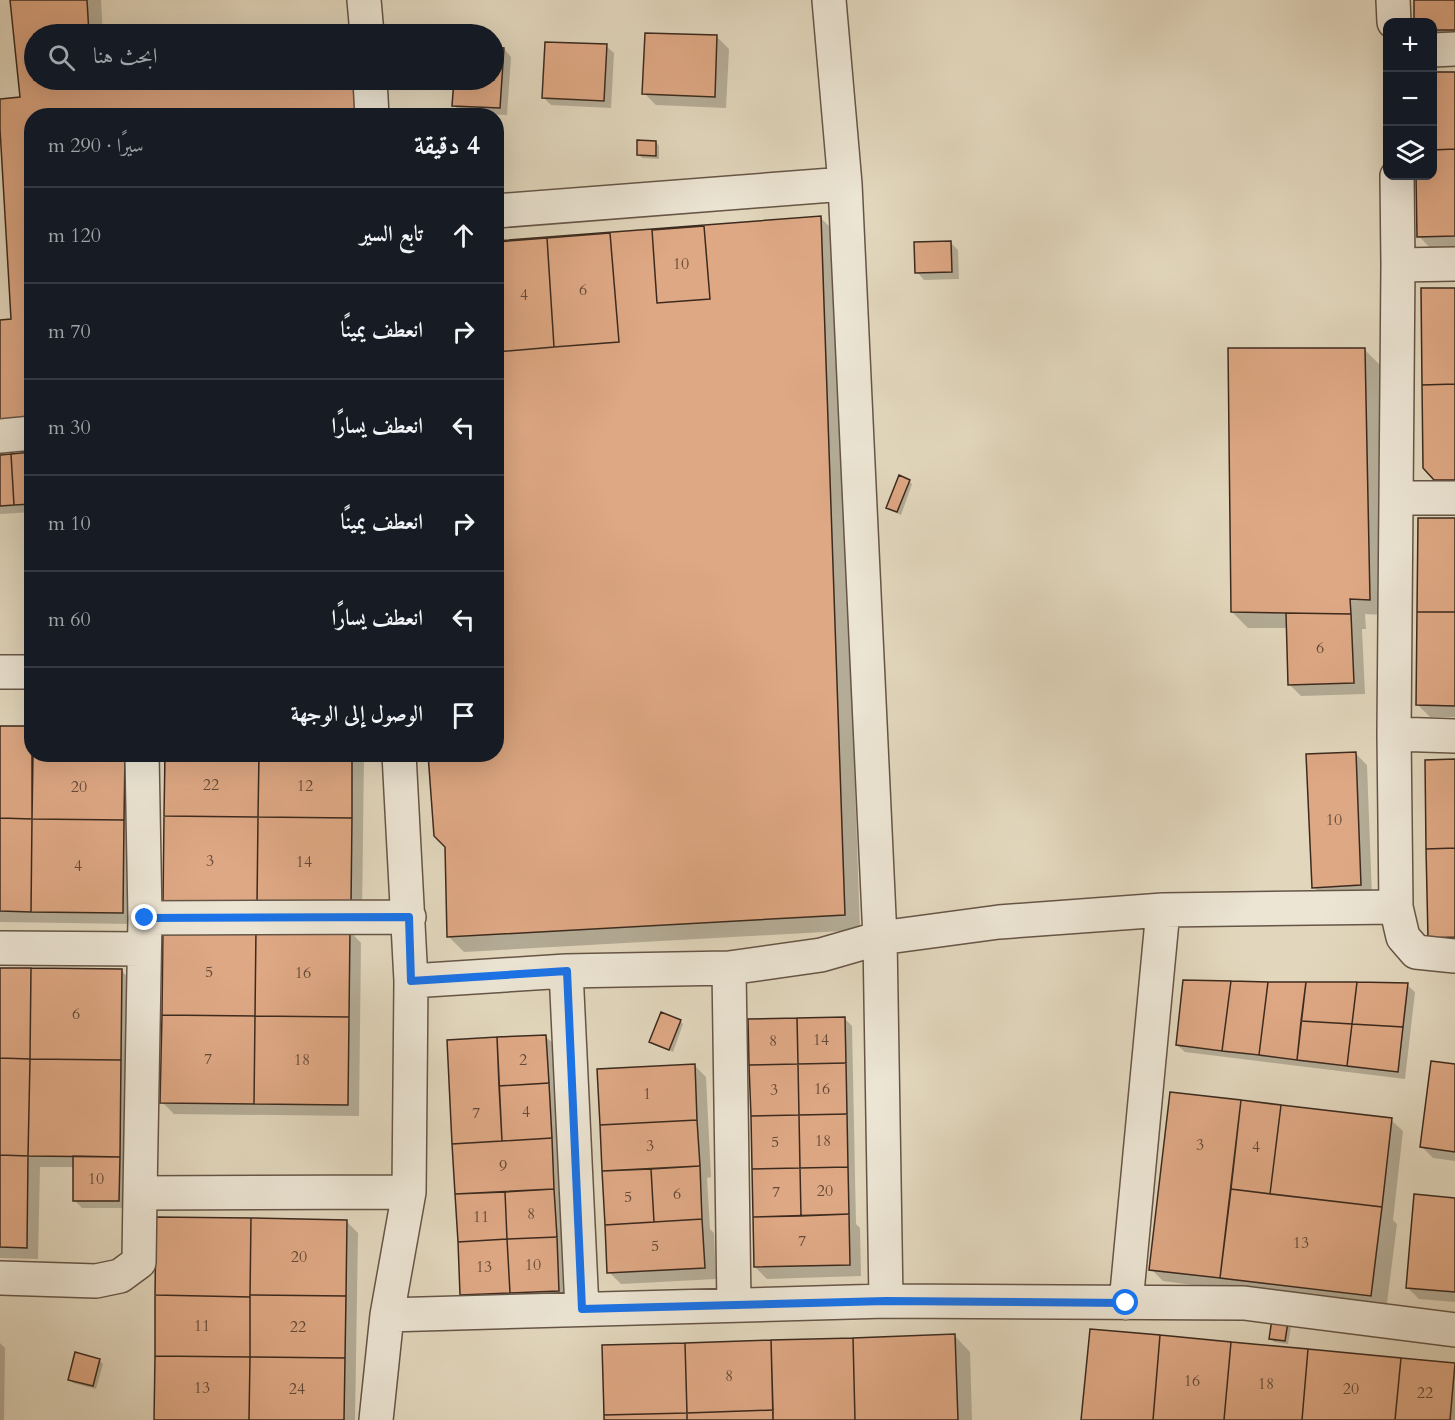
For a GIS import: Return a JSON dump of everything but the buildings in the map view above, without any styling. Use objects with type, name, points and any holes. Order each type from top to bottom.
[{"type":"street","points":[[364,0],[365,24]]},
{"type":"street","points":[[829,0],[845,184],[880,938],[886,1301]]},
{"type":"street","points":[[1394,0],[1394,18]]},
{"type":"street","points":[[1437,50],[1455,49]]},
{"type":"street","points":[[371,90],[372,108]]},
{"type":"street","points":[[1397,180],[1394,734],[1396,907],[1403,937],[1416,952],[1455,957]]},
{"type":"street","points":[[504,210],[845,184]]},
{"type":"street","points":[[1398,265],[1455,264]]},
{"type":"street","points":[[0,436],[24,434]]},
{"type":"street","points":[[1397,498],[1455,498]]},
{"type":"street","points":[[0,672],[24,672]]},
{"type":"street","points":[[1394,734],[1455,736]]},
{"type":"street","points":[[0,1278],[96,1281],[120,1276],[139,1262],[144,933],[142,762]]},
{"type":"street","points":[[376,1420],[387,1315],[409,1192],[411,981],[399,762]]},
{"type":"street","points":[[411,981],[567,971],[729,968],[822,955],[880,938],[999,922],[1164,910],[1396,907]]},
{"type":"street","points":[[1126,1303],[1164,910]]},
{"type":"street","points":[[0,948],[144,933],[409,917]]},
{"type":"street","points":[[729,968],[734,1304]]},
{"type":"street","points":[[567,971],[582,1309]]},
{"type":"street","points":[[140,1193],[409,1192]]},
{"type":"street","points":[[387,1315],[886,1301],[1244,1304],[1455,1330]]},
{"type":"route","points":[[145,918],[409,917],[411,981],[567,971],[582,1309],[886,1301],[1126,1303]]}]
